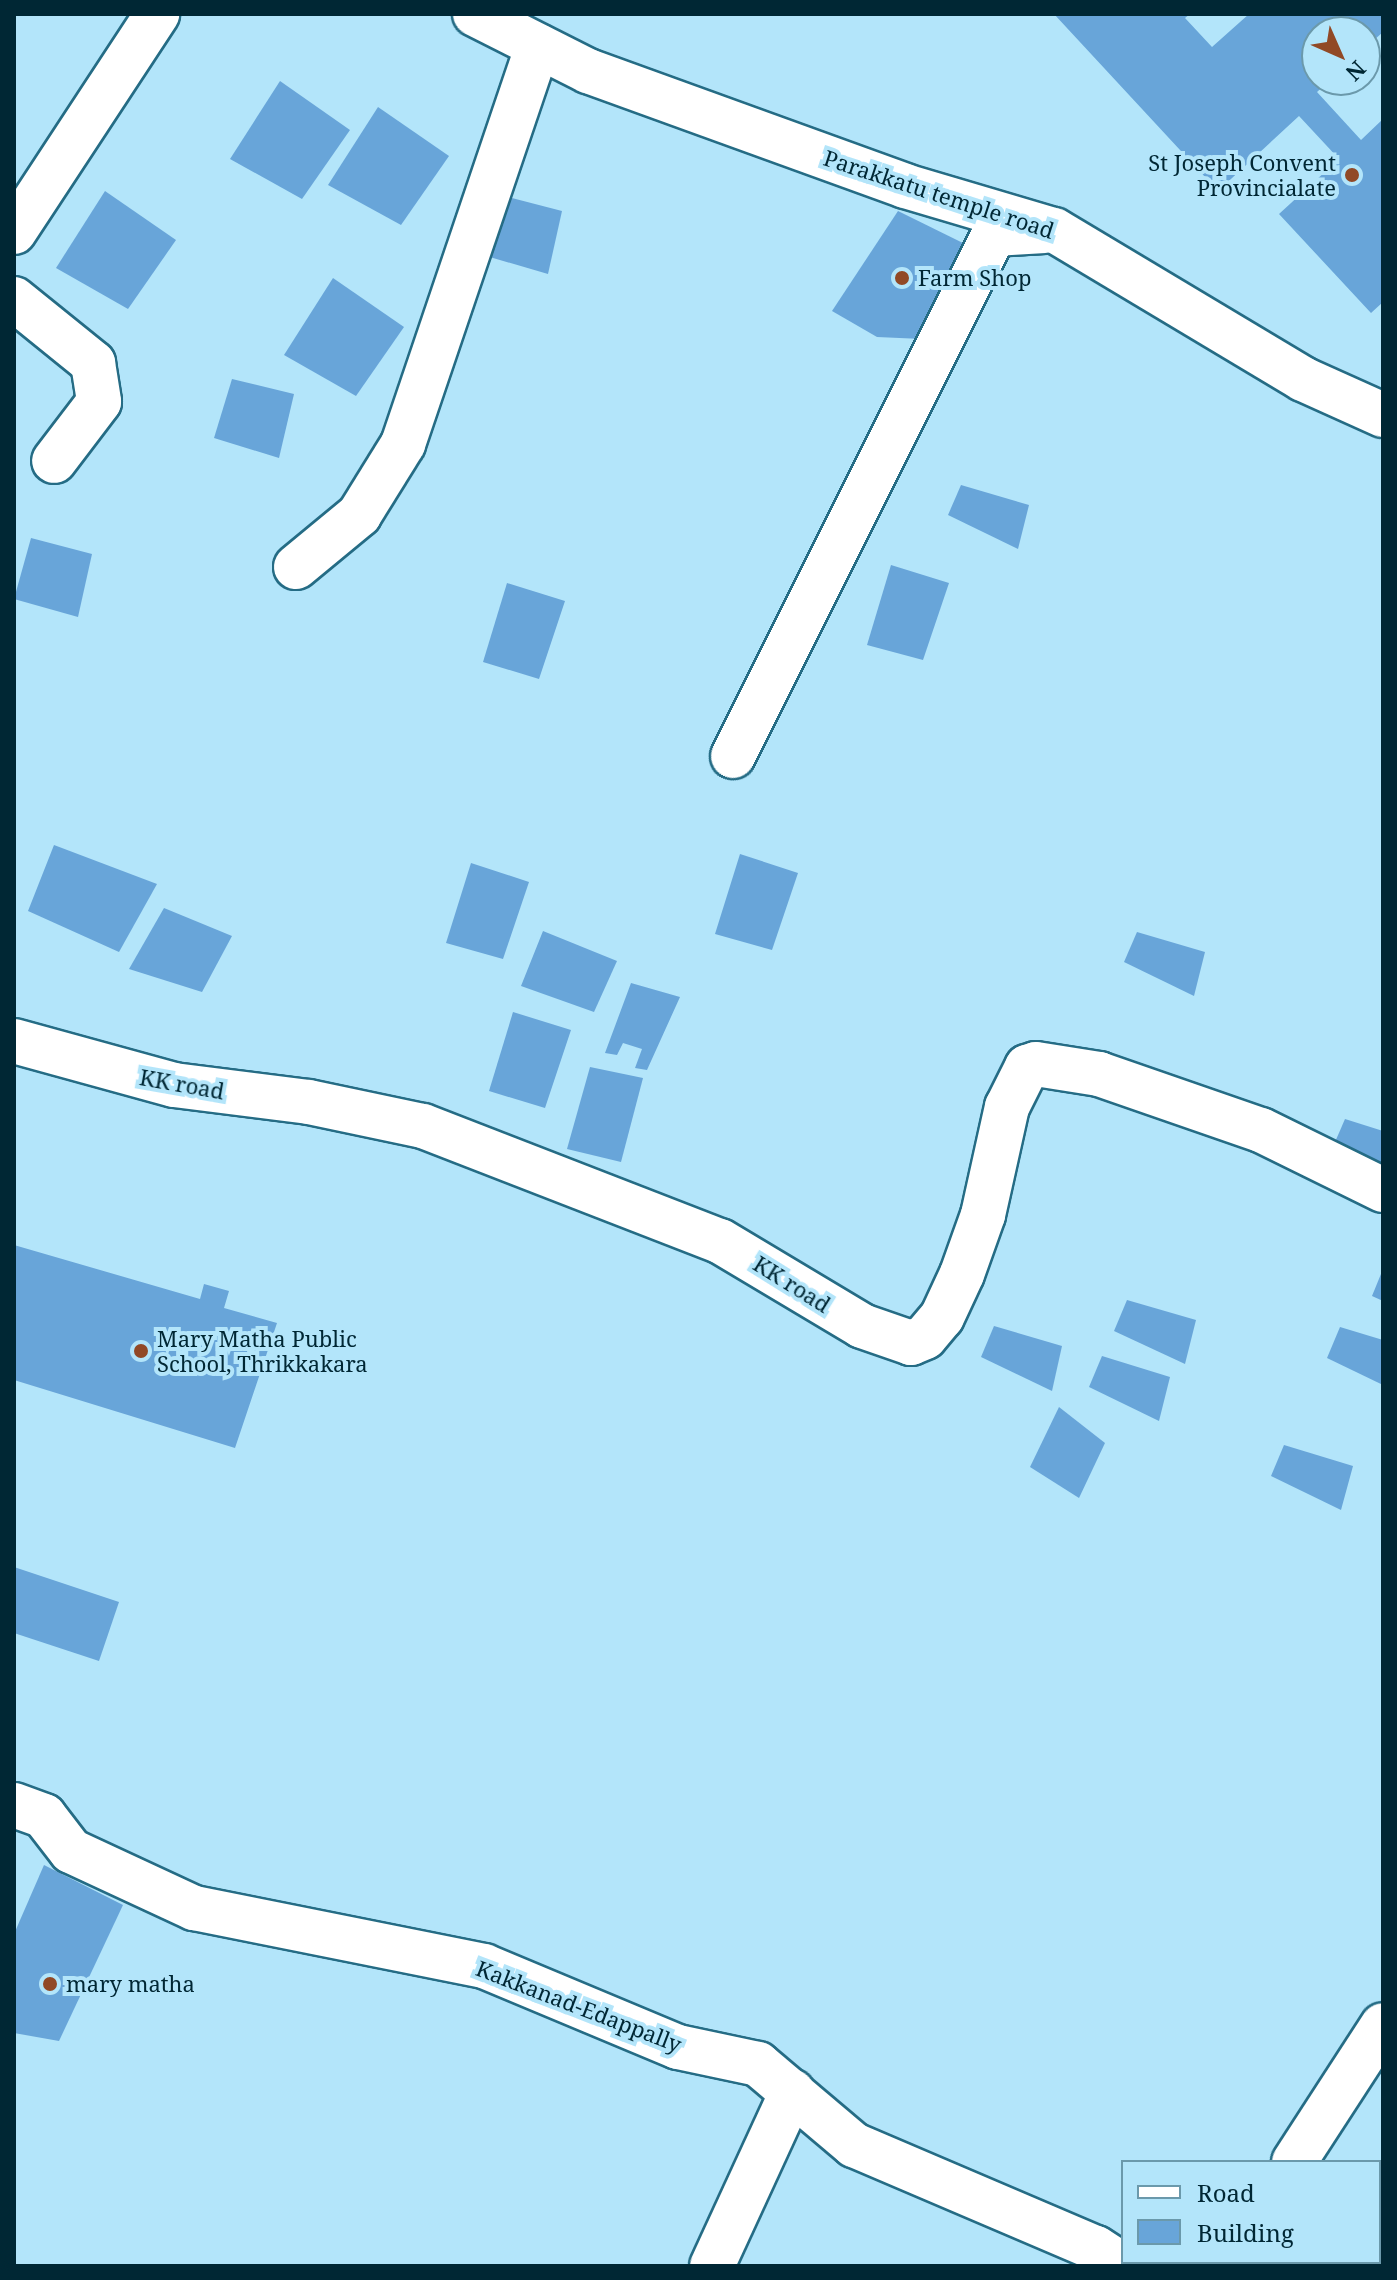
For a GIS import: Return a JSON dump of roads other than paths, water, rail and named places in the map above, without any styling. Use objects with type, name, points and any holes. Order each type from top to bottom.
[{"type":"street","points":[[14,232],[157,14]]},
{"type":"street","name":"Parakkatu temple road","points":[[475,14],[588,71],[905,186],[1054,230],[1303,379],[1383,415]]},
{"type":"street","points":[[296,567],[359,515],[403,444],[538,46]]},
{"type":"street","points":[[733,756],[994,234],[1054,230]]},
{"type":"street","points":[[14,299],[93,363],[99,402],[54,461]]},
{"type":"street","name":"KK road","points":[[14,1041],[174,1085],[309,1102],[423,1126],[720,1241],[862,1326],[911,1343],[925,1337],[942,1317],[962,1274],[983,1215],[1007,1107],[1027,1067],[1036,1064],[1099,1074],[1249,1126],[1383,1190]]},
{"type":"street","name":"Kakkanad-Edappally","points":[[14,1805],[44,1816],[71,1851],[194,1908],[484,1966],[678,2047],[758,2064],[854,2145],[1096,2248],[1124,2266]]},
{"type":"street","points":[[1295,2160],[1383,2025]]},
{"type":"street","points":[[712,2266],[792,2092]]},
{"type":"place","name":"St Joseph Convent Provincialate","points":[[1352,175]]},
{"type":"place","name":"Farm Shop","points":[[902,278]]},
{"type":"place","name":"Mary Matha Public School, Thrikkakara","points":[[141,1351]]},
{"type":"place","name":"mary matha","points":[[50,1984]]}]
